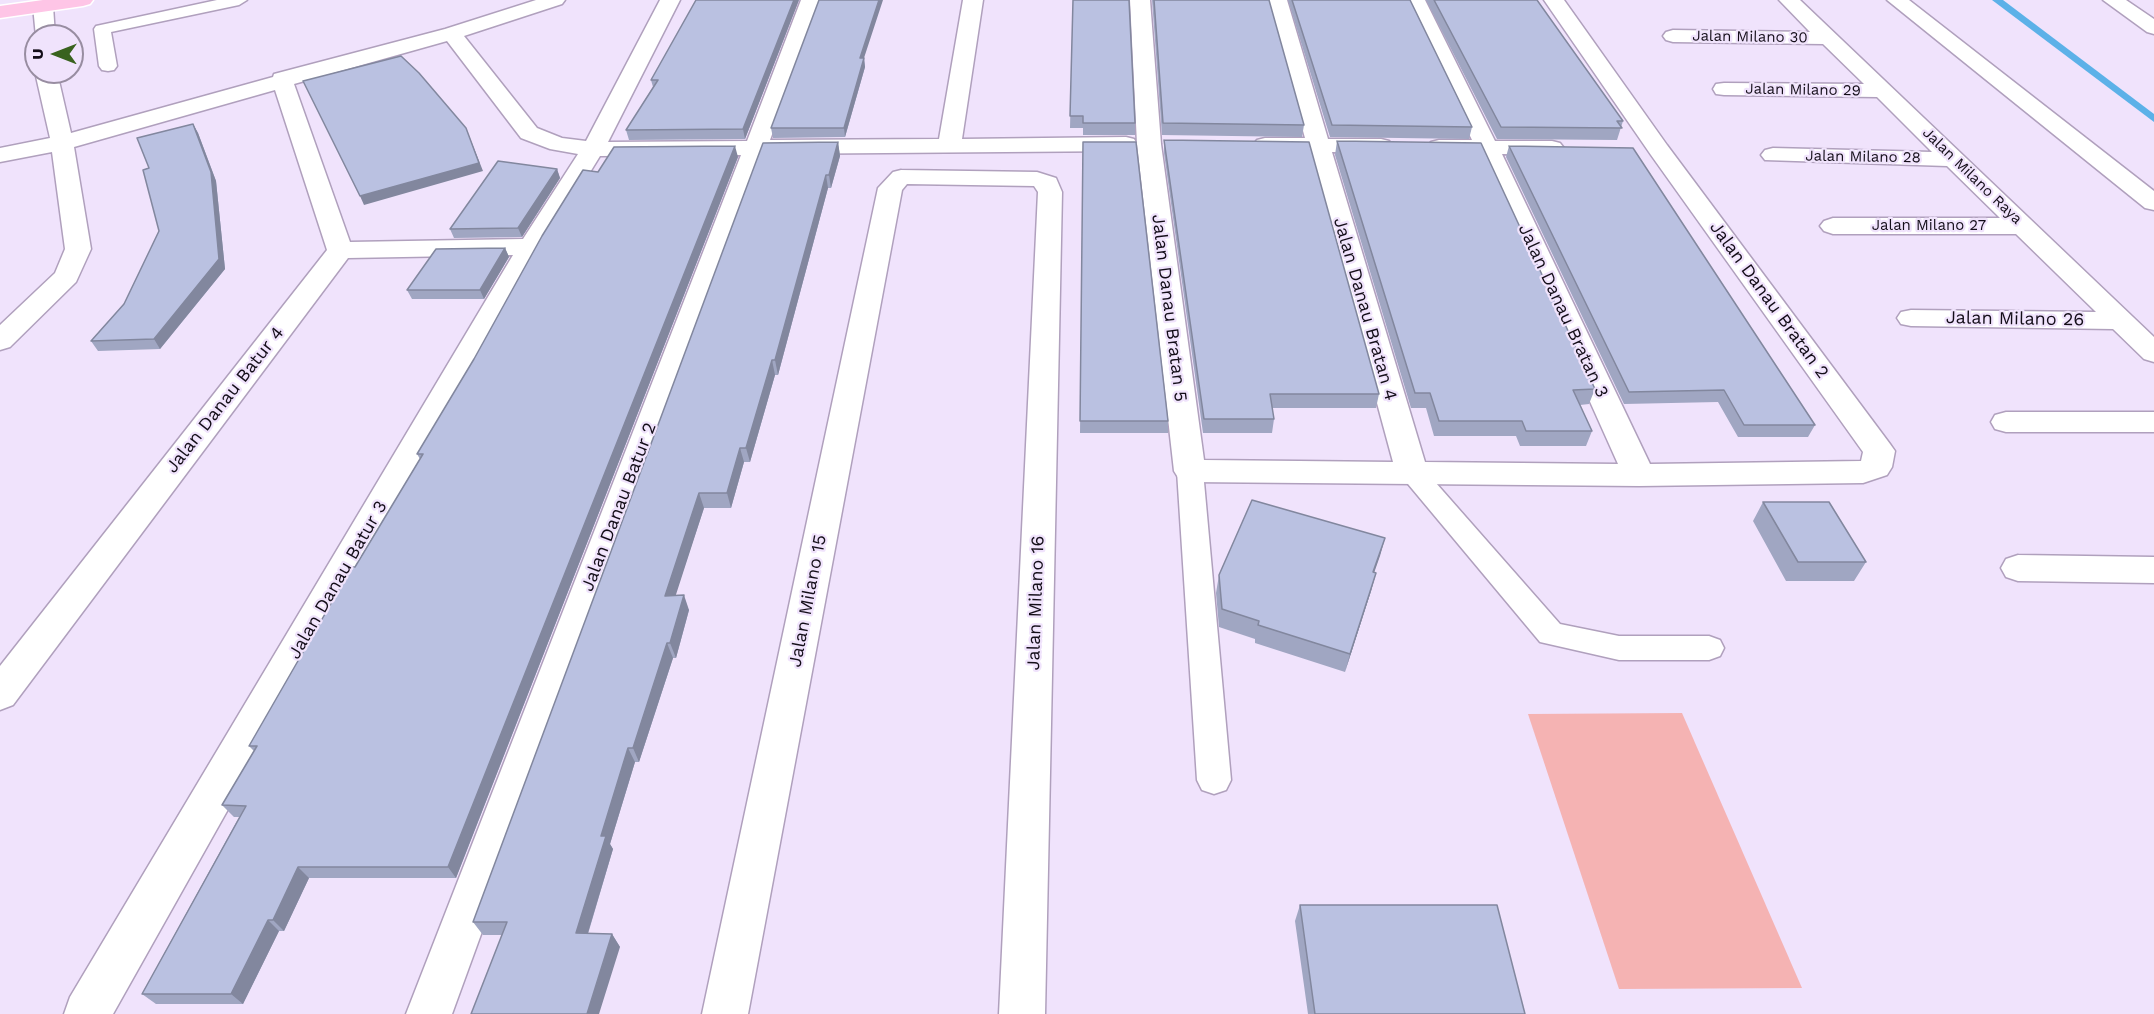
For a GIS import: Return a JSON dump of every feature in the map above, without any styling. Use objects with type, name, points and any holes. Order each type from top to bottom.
[{"type":"main road","points":[[0,12],[83,0]]},
{"type":"street","points":[[0,155],[62,143],[282,79],[452,33],[555,0]]},
{"type":"street","name":"Jalan Danau Batur 3","points":[[87,1014],[531,247],[593,149],[670,0]]},
{"type":"street","name":"Jalan Danau Batur 2","points":[[429,1014],[811,0]]},
{"type":"street","points":[[950,144],[973,0]]},
{"type":"street","name":"Jalan Danau Bratan 5","points":[[1140,0],[1160,144],[1190,471]]},
{"type":"street","name":"Jalan Danau Bratan 4","points":[[1277,0],[1412,472]]},
{"type":"street","name":"Jalan Danau Bratan 3","points":[[1415,0],[1487,147],[1639,475]]},
{"type":"street","name":"Jalan Danau Bratan 2","points":[[1554,0],[1648,149],[1879,451],[1875,467],[1863,472],[1639,475]]},
{"type":"street","name":"Jalan Milano Raya","points":[[1789,0],[2154,353]]},
{"type":"street","points":[[1898,0],[2154,203]]},
{"type":"street","points":[[2113,0],[2154,28]]},
{"type":"street","points":[[43,6],[44,24]]},
{"type":"street","points":[[452,33],[529,134],[558,144],[593,149],[950,144],[1160,144]]},
{"type":"street","name":"Jalan Milano 30","points":[[1672,36],[1828,38]]},
{"type":"street","points":[[282,79],[340,250],[531,247]]},
{"type":"street","points":[[0,341],[67,276],[78,249],[62,143],[49,84]]},
{"type":"street","name":"Jalan Milano 29","points":[[1724,89],[1882,91]]},
{"type":"street","points":[[1239,145],[1579,148]]},
{"type":"street","name":"Jalan Milano 28","points":[[1773,155],[1953,159]]},
{"type":"street","name":"Jalan Milano 16","points":[[891,188],[901,177],[1037,179],[1047,183],[1050,192],[1022,1014]]},
{"type":"street","name":"Jalan Milano 15","points":[[725,1014],[891,188]]},
{"type":"street","name":"Jalan Milano 27","points":[[1833,226],[2024,226]]},
{"type":"street","name":"Jalan Danau Batur 4","points":[[0,694],[340,250]]},
{"type":"street","name":"Jalan Milano 26","points":[[1911,318],[2120,321]]},
{"type":"street","points":[[2006,422],[2154,422]]},
{"type":"street","points":[[1190,471],[1639,475]]},
{"type":"street","points":[[2018,568],[2154,570]]},
{"type":"lane","points":[[108,66],[102,29],[239,0]]},
{"type":"lane","points":[[1190,471],[1214,780]]},
{"type":"lane","points":[[1412,472],[1551,634],[1619,648],[1708,648]]},
{"type":"shaded area","points":[[1682,713],[1802,988],[1619,989],[1528,714]]},
{"type":"building","points":[[696,0],[794,0],[743,129],[626,130],[658,80],[651,80]]},
{"type":"building","points":[[819,0],[879,0],[860,58],[864,58],[844,128],[771,128]]},
{"type":"building","points":[[1073,0],[1129,0],[1135,123],[1083,123],[1083,116],[1070,116]]},
{"type":"building","points":[[1154,0],[1269,0],[1304,125],[1163,123]]},
{"type":"building","points":[[1292,0],[1410,0],[1472,127],[1332,125]]},
{"type":"building","points":[[1434,0],[1537,0],[1623,121],[1617,121],[1622,128],[1501,127]]},
{"type":"building","points":[[401,56],[419,73],[466,128],[479,163],[360,196],[303,81]]},
{"type":"building","points":[[193,124],[211,172],[219,259],[154,339],[91,341],[124,304],[159,231],[143,170],[149,168],[137,138]]},
{"type":"building","points":[[1164,140],[1309,142],[1379,394],[1270,394],[1274,419],[1204,419]]},
{"type":"building","points":[[1337,141],[1481,143],[1595,389],[1573,390],[1592,431],[1526,431],[1522,421],[1439,421],[1430,393],[1415,393]]},
{"type":"building","points":[[838,142],[829,175],[826,175],[775,360],[772,360],[746,448],[740,448],[727,493],[699,493],[665,596],[684,595],[670,643],[667,643],[633,748],[628,748],[601,836],[606,836],[576,933],[612,934],[587,1014],[471,1014],[507,922],[473,922],[763,143]]},
{"type":"building","points":[[1083,142],[1136,142],[1168,421],[1080,421]]},
{"type":"building","points":[[735,146],[448,867],[298,867],[273,920],[268,920],[231,994],[142,994],[246,806],[222,805],[257,746],[249,746],[352,567],[355,567],[423,454],[417,454],[474,359],[542,236],[583,170],[598,172],[614,147]]},
{"type":"building","points":[[1509,146],[1633,148],[1815,425],[1744,425],[1724,390],[1629,392]]},
{"type":"building","points":[[498,161],[557,169],[518,228],[450,229]]},
{"type":"building","points":[[505,248],[480,290],[407,290],[436,249]]},
{"type":"building","points":[[1252,500],[1385,538],[1350,654],[1258,625],[1259,621],[1222,609],[1219,575]]},
{"type":"building","points":[[1763,502],[1829,502],[1866,562],[1798,562]]},
{"type":"building","points":[[1300,905],[1497,905],[1525,1014],[1315,1014]]},
{"type":"waterway","points":[[1997,0],[2154,119]]}]
